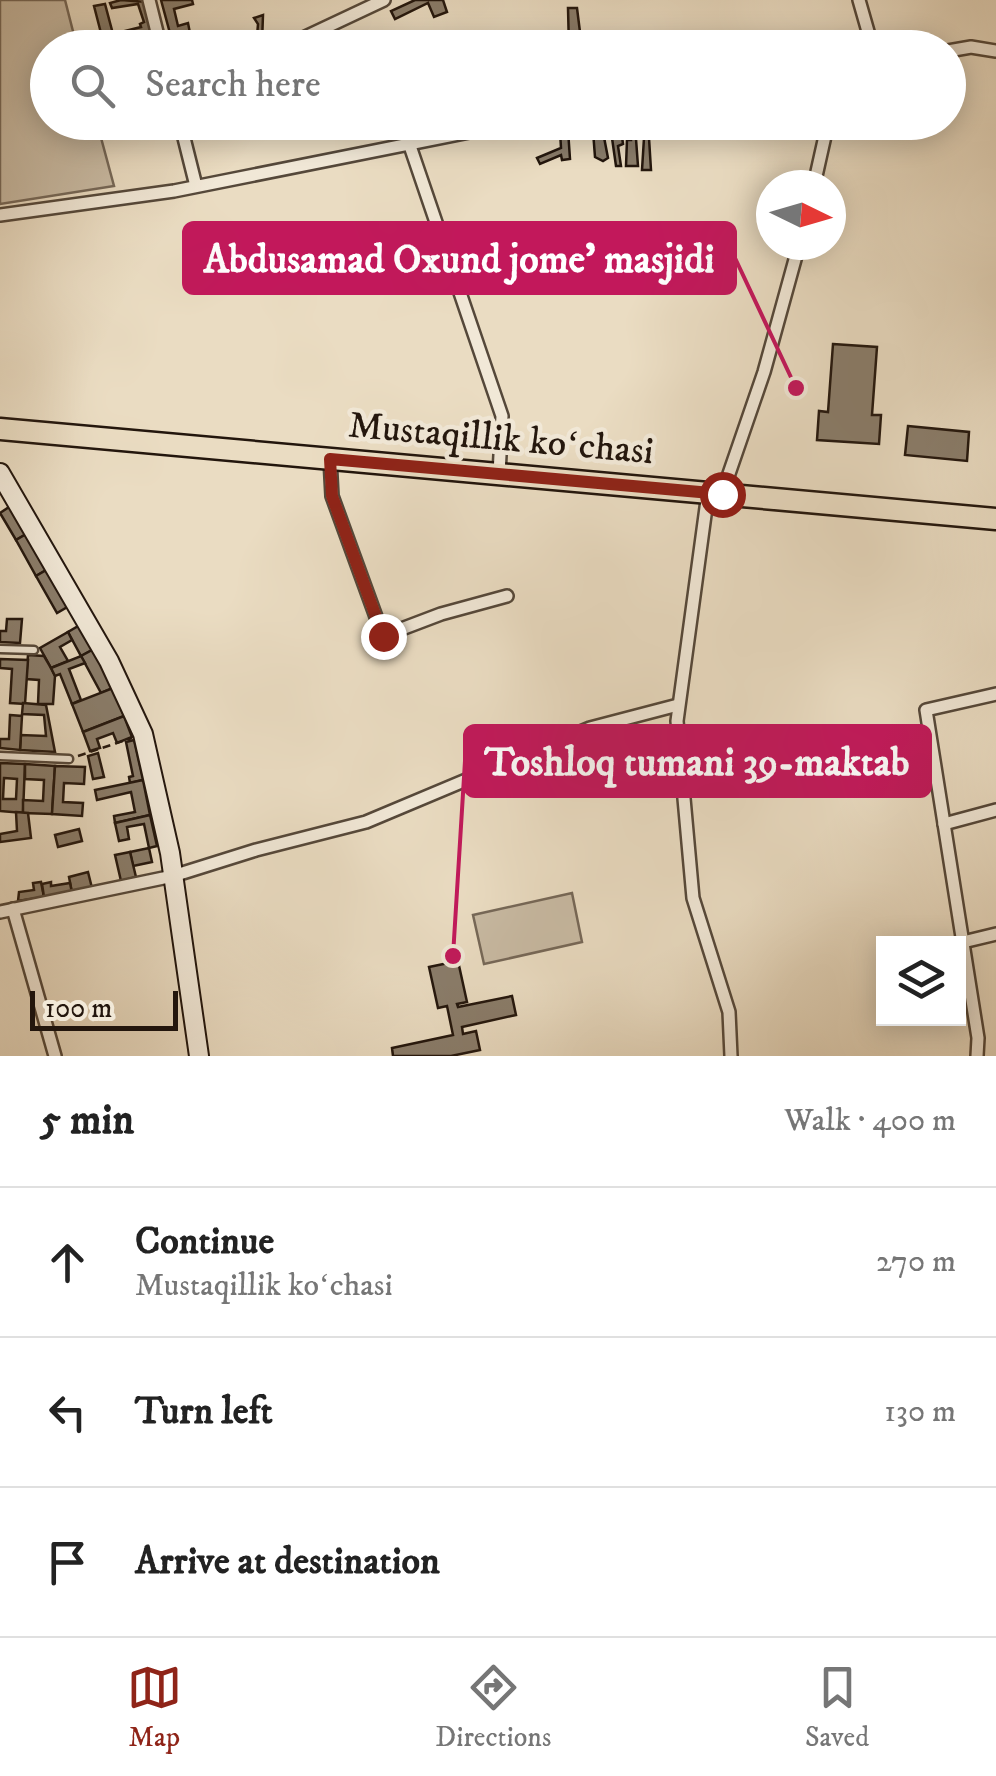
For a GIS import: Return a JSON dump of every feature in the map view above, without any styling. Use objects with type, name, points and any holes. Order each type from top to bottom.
[{"type":"main road","name":"Mustaqillik koʻchasi","points":[[0,429],[996,519]]},
{"type":"street","points":[[149,0],[156,30]]},
{"type":"street","points":[[860,0],[868,30]]},
{"type":"street","points":[[319,30],[379,1]]},
{"type":"street","points":[[966,48],[996,51]]},
{"type":"street","points":[[184,140],[196,186]]},
{"type":"street","points":[[0,215],[196,186],[430,140]]},
{"type":"street","points":[[817,170],[823,140]]},
{"type":"street","points":[[410,144],[502,416],[499,474]]},
{"type":"street","points":[[732,1056],[729,1012],[694,898],[678,704],[715,494],[764,372],[794,260]]},
{"type":"street","points":[[330,459],[332,496],[383,636],[441,614],[507,596]]},
{"type":"street","points":[[0,473],[109,661],[143,734],[173,876],[199,1056]]},
{"type":"street","points":[[962,936],[926,710],[996,694]]},
{"type":"street","points":[[55,1056],[6,911],[173,876],[366,822],[590,728],[678,704]]},
{"type":"street","points":[[944,824],[996,810]]},
{"type":"street","points":[[966,941],[996,934]]},
{"type":"street","points":[[966,961],[978,1038],[977,1056]]},
{"type":"lane","points":[[0,648],[34,650]]},
{"type":"lane","points":[[0,756],[69,760]]},
{"type":"path","points":[[69,760],[143,734]]},
{"type":"shaded area","points":[[0,0],[65,0],[73,30],[30,30],[30,140],[102,140],[114,186],[0,204]]},
{"type":"shaded area","points":[[572,893],[582,942],[484,964],[473,915]]},
{"type":"building","points":[[161,0],[192,0],[193,4],[174,9],[178,26],[188,23],[189,30],[169,30]]},
{"type":"building","points":[[415,0],[443,0],[447,12],[434,17],[428,3],[395,19],[391,11]]},
{"type":"building","points":[[147,2],[152,30],[129,30],[144,22],[138,4],[112,8],[110,3]]},
{"type":"building","points":[[105,4],[112,30],[100,30],[94,6]]},
{"type":"building","points":[[568,8],[577,8],[580,30],[569,30]]},
{"type":"building","points":[[263,15],[262,30],[258,30],[254,18]]},
{"type":"building","points":[[561,140],[569,140],[570,159],[562,160],[561,155],[540,164],[537,158],[561,148]]},
{"type":"building","points":[[594,140],[605,140],[608,158],[603,161],[595,157]]},
{"type":"building","points":[[612,140],[622,140],[618,146],[621,166],[616,166]]},
{"type":"building","points":[[627,140],[636,140],[638,166],[626,166]]},
{"type":"building","points":[[644,140],[649,140],[651,170],[642,170]]},
{"type":"building","points":[[833,344],[877,347],[872,415],[881,415],[879,444],[817,440],[819,411],[828,412]]},
{"type":"building","points":[[908,426],[969,432],[967,461],[905,455]]},
{"type":"building","points":[[12,505],[28,533],[16,540],[0,513]]},
{"type":"building","points":[[28,533],[48,569],[36,576],[16,540]]},
{"type":"building","points":[[48,569],[69,606],[57,613],[36,576]]},
{"type":"building","points":[[7,619],[22,619],[20,643],[0,642],[0,631],[6,631]]},
{"type":"building","points":[[80,625],[94,649],[81,656],[68,632]]},
{"type":"building","points":[[68,632],[72,640],[60,647],[68,661],[51,668],[40,648]]},
{"type":"building","points":[[94,649],[113,688],[101,693],[81,656]]},
{"type":"building","points":[[28,655],[44,656],[51,668],[55,676],[53,704],[38,704],[39,680],[26,679]]},
{"type":"building","points":[[81,656],[85,663],[69,669],[81,700],[72,704],[60,674],[55,676],[51,668]]},
{"type":"building","points":[[0,659],[28,660],[25,704],[10,703],[12,669],[0,668]]},
{"type":"building","points":[[113,688],[124,716],[83,732],[72,704]]},
{"type":"building","points":[[23,703],[46,705],[55,752],[20,750],[21,735],[46,736],[44,715],[22,714]]},
{"type":"building","points":[[10,715],[22,716],[20,750],[0,748],[0,739],[9,739]]},
{"type":"building","points":[[124,716],[132,737],[117,743],[113,733],[97,739],[100,748],[90,751],[83,732]]},
{"type":"building","points":[[134,740],[143,780],[130,783],[129,777],[133,776],[126,742]]},
{"type":"building","points":[[98,753],[104,777],[93,779],[88,756]]},
{"type":"building","points":[[0,763],[25,764],[23,813],[0,811]],"holes":[[[4,778],[17,779],[16,799],[3,799]]]},
{"type":"building","points":[[25,764],[55,766],[52,814],[23,813],[23,800],[43,801],[44,780],[25,779]]},
{"type":"building","points":[[55,766],[85,767],[84,784],[64,783],[63,802],[83,803],[82,816],[52,814]]},
{"type":"building","points":[[143,780],[150,815],[115,823],[114,816],[135,812],[131,792],[97,800],[95,790]]},
{"type":"building","points":[[16,812],[28,813],[31,838],[0,842],[0,834],[17,831]]},
{"type":"building","points":[[150,815],[157,846],[149,848],[144,824],[127,827],[129,839],[119,841],[115,823]]},
{"type":"building","points":[[79,829],[82,841],[58,847],[55,835]]},
{"type":"building","points":[[149,848],[152,862],[133,866],[130,852]]},
{"type":"building","points":[[130,852],[136,877],[121,881],[115,855]]},
{"type":"building","points":[[88,872],[92,888],[72,893],[69,877]]},
{"type":"building","points":[[41,882],[44,897],[18,901],[19,892],[34,890],[33,883]]},
{"type":"building","points":[[51,882],[51,886],[70,883],[72,893],[44,897],[42,884]]},
{"type":"building","points":[[458,961],[467,1002],[457,1004],[458,1007],[512,996],[516,1015],[462,1027],[463,1034],[476,1031],[480,1050],[451,1056],[393,1056],[392,1048],[453,1035],[447,1006],[438,1008],[429,967]]},
{"type":"place","name":"Abdusamad Oxund jome' masjidi","points":[[796,388]]},
{"type":"place","name":"Toshloq tumani 39-maktab","points":[[453,956]]},
{"type":"route","points":[[383,636],[332,496],[330,459],[722,494]]}]
